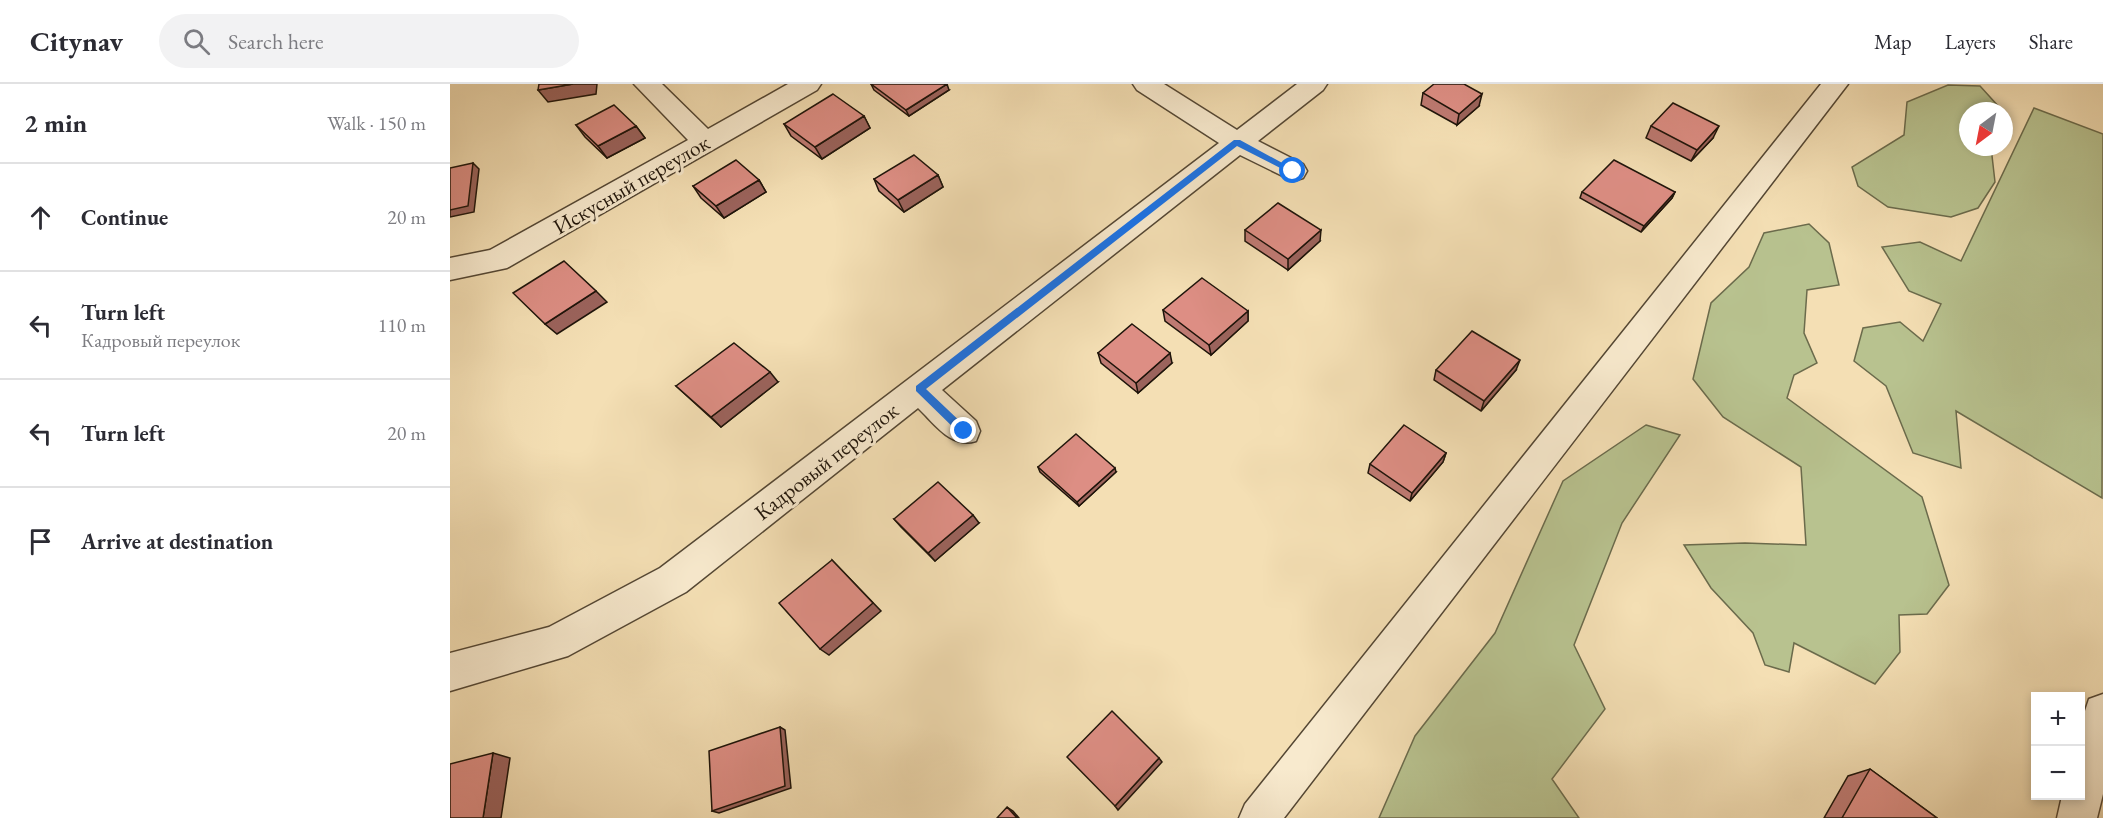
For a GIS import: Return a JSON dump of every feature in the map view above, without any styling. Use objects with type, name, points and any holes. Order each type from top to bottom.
[{"type":"street","points":[[647,84],[706,141]]},
{"type":"street","name":"Искусный переулок","points":[[450,269],[497,260],[808,84]]},
{"type":"street","points":[[1146,84],[1237,142],[1293,171]]},
{"type":"street","name":"Кадровый переулок","points":[[450,672],[555,643],[673,580],[1314,84]]},
{"type":"street","points":[[1259,818],[1835,84]]},
{"type":"street","points":[[919,389],[964,431]]},
{"type":"street","points":[[2077,818],[2103,713]]},
{"type":"green space","points":[[1948,85],[1980,86],[1995,102],[1959,102],[1959,156],[1992,156],[1995,182],[1978,208],[1951,217],[1888,207],[1858,186],[1852,167],[1904,135],[1907,102]]},
{"type":"green space","points":[[2034,108],[2103,134],[2102,498],[1956,411],[1961,468],[1913,453],[1886,386],[1854,361],[1863,328],[1900,322],[1923,341],[1941,304],[1909,291],[1882,247],[1920,242],[1961,261]]},
{"type":"green space","points":[[1809,224],[1829,243],[1839,285],[1807,290],[1804,333],[1817,363],[1794,375],[1787,398],[1922,497],[1949,585],[1927,614],[1899,615],[1900,652],[1875,684],[1794,643],[1789,672],[1765,665],[1753,633],[1711,588],[1684,545],[1745,543],[1806,545],[1801,467],[1723,417],[1693,379],[1711,303],[1749,267],[1764,233]]},
{"type":"green space","points":[[1646,425],[1680,435],[1622,523],[1574,645],[1605,709],[1552,779],[1579,818],[1379,818],[1415,736],[1495,633],[1563,481]]},
{"type":"building","points":[[539,84],[573,84],[538,90]]},
{"type":"building","points":[[871,84],[947,84],[906,110]]},
{"type":"building","points":[[1434,84],[1464,84],[1482,94],[1459,114],[1423,93]]},
{"type":"building","points":[[833,94],[864,116],[815,147],[784,124]]},
{"type":"building","points":[[1673,103],[1719,126],[1697,150],[1651,126]]},
{"type":"building","points":[[614,105],[636,126],[598,146],[576,125]]},
{"type":"building","points":[[914,155],[938,175],[898,200],[874,179]]},
{"type":"building","points":[[736,160],[759,180],[716,206],[693,186]]},
{"type":"building","points":[[1614,160],[1675,192],[1644,226],[1582,192]]},
{"type":"building","points":[[473,163],[468,206],[450,210],[450,168]]},
{"type":"building","points":[[1278,203],[1321,230],[1288,259],[1245,230]]},
{"type":"building","points":[[564,261],[596,291],[545,324],[513,293]]},
{"type":"building","points":[[1202,278],[1248,311],[1209,345],[1163,310]]},
{"type":"building","points":[[1132,324],[1170,353],[1136,383],[1098,353]]},
{"type":"building","points":[[1472,331],[1520,360],[1484,401],[1436,370]]},
{"type":"building","points":[[734,343],[770,372],[711,417],[676,386]]},
{"type":"building","points":[[1404,425],[1446,453],[1412,493],[1370,464]]},
{"type":"building","points":[[1076,434],[1115,468],[1077,502],[1038,467]]},
{"type":"building","points":[[938,482],[973,515],[928,553],[894,519]]},
{"type":"building","points":[[832,560],[873,603],[820,649],[779,603]]},
{"type":"building","points":[[1112,711],[1159,758],[1115,806],[1067,757]]},
{"type":"building","points":[[780,727],[785,786],[712,811],[709,751]]},
{"type":"building","points":[[493,753],[483,818],[450,818],[450,764]]},
{"type":"building","points":[[1870,769],[1937,818],[1842,818]]},
{"type":"building","points":[[1007,807],[1017,818],[997,818]]},
{"type":"route","points":[[964,431],[919,389],[1237,142],[1293,171]]}]
